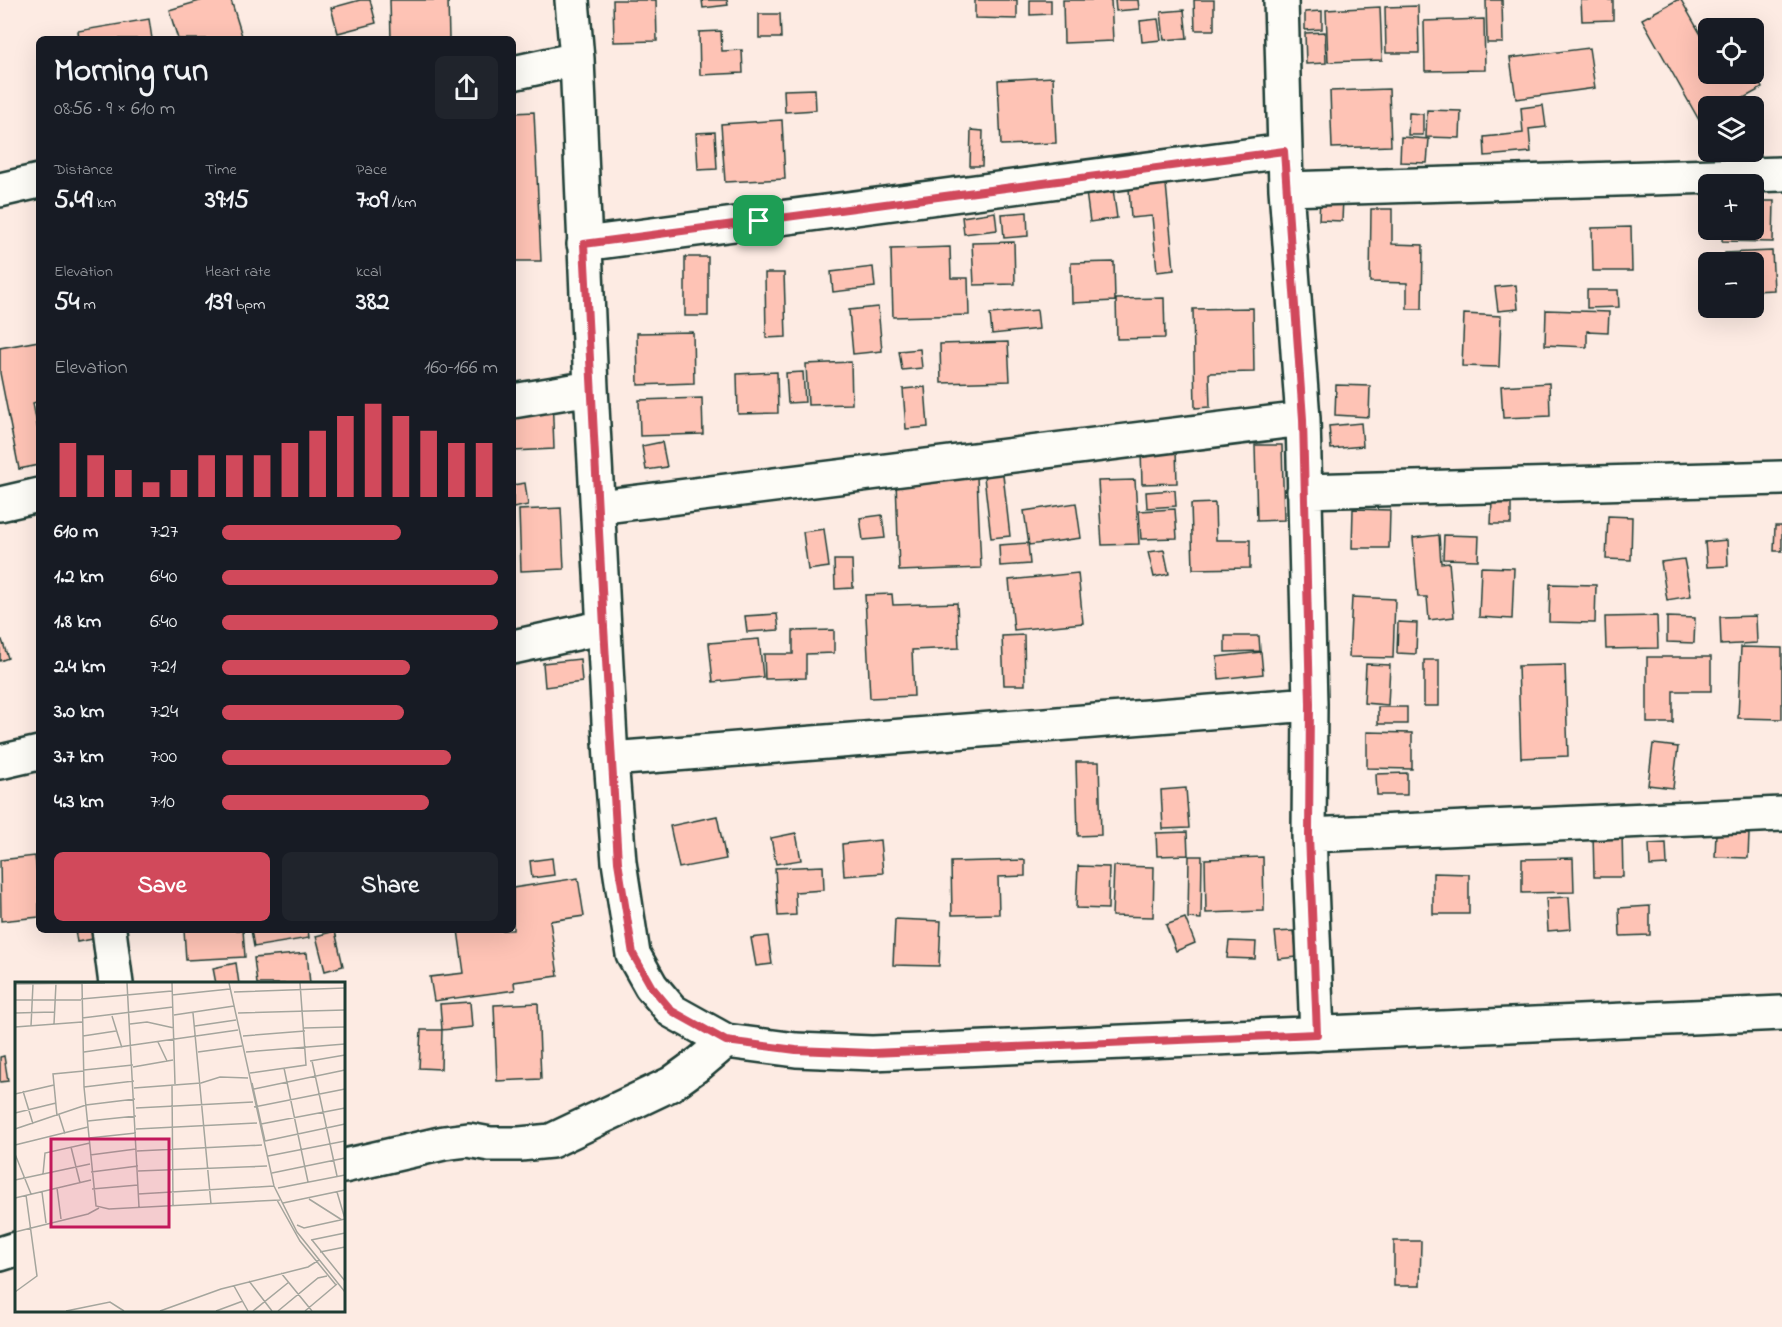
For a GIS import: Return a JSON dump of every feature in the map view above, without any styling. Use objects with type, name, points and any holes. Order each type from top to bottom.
[{"type":"street","points":[[572,0],[577,59],[591,388],[618,862],[633,954],[651,986],[672,1011],[726,1041],[796,1050],[872,1053],[1782,1013]]},
{"type":"street","points":[[1281,0],[1284,151],[1303,419],[1310,704],[1309,835],[1317,1034]]},
{"type":"street","points":[[516,72],[577,59]]},
{"type":"street","points":[[584,244],[1284,151]]},
{"type":"street","points":[[1286,189],[1782,174]]},
{"type":"street","points":[[0,190],[36,182]]},
{"type":"street","points":[[516,400],[591,388]]},
{"type":"street","points":[[598,507],[1303,419]]},
{"type":"street","points":[[1304,491],[1782,478]]},
{"type":"street","points":[[0,504],[36,496]]},
{"type":"street","points":[[516,646],[604,627]]},
{"type":"street","points":[[611,759],[1310,704]]},
{"type":"street","points":[[0,762],[36,754]]},
{"type":"street","points":[[1309,835],[1782,814]]},
{"type":"street","points":[[109,933],[116,982]]},
{"type":"street","points":[[345,1166],[468,1140],[490,1144],[551,1141],[671,1084],[726,1041]]},
{"type":"street","points":[[0,1254],[15,1249]]},
{"type":"building","points":[[203,0],[231,0],[242,36],[177,36],[169,10]]},
{"type":"building","points":[[360,0],[370,0],[376,23],[338,33],[331,8]]},
{"type":"building","points":[[390,0],[448,0],[449,36],[391,36]]},
{"type":"building","points":[[613,0],[656,0],[657,41],[614,42]]},
{"type":"building","points":[[702,0],[727,0],[728,5],[703,8]]},
{"type":"building","points":[[975,0],[1017,0],[1017,19],[975,18]]},
{"type":"building","points":[[1030,0],[1051,0],[1051,14],[1030,15]]},
{"type":"building","points":[[1063,0],[1111,0],[1113,41],[1064,43]]},
{"type":"building","points":[[1115,0],[1138,0],[1139,9],[1116,11]]},
{"type":"building","points":[[1194,0],[1214,0],[1214,30],[1195,30]]},
{"type":"building","points":[[1486,0],[1502,0],[1503,43],[1487,43]]},
{"type":"building","points":[[1581,0],[1613,0],[1613,20],[1582,21]]},
{"type":"building","points":[[1681,0],[1698,30],[1698,84],[1760,84],[1762,88],[1747,96],[1698,96],[1698,118],[1642,19]]},
{"type":"building","points":[[1418,6],[1419,53],[1386,53],[1385,7]]},
{"type":"building","points":[[1380,7],[1382,60],[1328,62],[1326,10]]},
{"type":"building","points":[[1184,10],[1187,38],[1164,40],[1161,12]]},
{"type":"building","points":[[1322,11],[1322,29],[1305,30],[1305,12]]},
{"type":"building","points":[[759,14],[780,14],[781,38],[759,38]]},
{"type":"building","points":[[149,19],[152,36],[79,36],[78,31]]},
{"type":"building","points":[[1158,19],[1161,40],[1142,42],[1140,21]]},
{"type":"building","points":[[1484,19],[1485,70],[1425,71],[1424,21]]},
{"type":"building","points":[[721,31],[722,51],[742,50],[743,73],[700,75],[699,32]]},
{"type":"building","points":[[1325,32],[1326,63],[1306,64],[1305,33]]},
{"type":"building","points":[[1589,48],[1595,88],[1516,99],[1510,58]]},
{"type":"building","points":[[1053,77],[1056,143],[1001,145],[998,80]]},
{"type":"building","points":[[815,89],[816,110],[785,112],[784,90]]},
{"type":"building","points":[[1389,89],[1391,146],[1332,148],[1330,91]]},
{"type":"building","points":[[1543,105],[1546,127],[1529,129],[1531,152],[1485,156],[1484,137],[1523,133],[1521,108]]},
{"type":"building","points":[[1427,110],[1461,111],[1460,138],[1426,137]]},
{"type":"building","points":[[534,112],[541,261],[516,261],[516,113]]},
{"type":"building","points":[[1409,113],[1423,114],[1423,135],[1408,135]]},
{"type":"building","points":[[782,120],[785,179],[725,182],[721,124]]},
{"type":"building","points":[[971,130],[983,131],[982,166],[970,166]]},
{"type":"building","points":[[715,132],[717,169],[698,170],[696,133]]},
{"type":"building","points":[[1401,137],[1429,139],[1427,163],[1400,162]]},
{"type":"building","points":[[1166,184],[1174,270],[1157,272],[1152,216],[1131,218],[1129,188]]},
{"type":"building","points":[[1113,189],[1117,218],[1090,222],[1086,192]]},
{"type":"building","points":[[1320,196],[1343,197],[1342,221],[1319,220]]},
{"type":"building","points":[[1764,201],[1774,201],[1773,242],[1722,241],[1764,240]]},
{"type":"building","points":[[1371,209],[1392,209],[1392,244],[1423,245],[1422,309],[1407,309],[1407,283],[1370,282]]},
{"type":"building","points":[[995,212],[997,230],[964,234],[962,217]]},
{"type":"building","points":[[1027,212],[1028,236],[1004,238],[1002,214]]},
{"type":"building","points":[[1631,227],[1632,271],[1593,271],[1592,228]]},
{"type":"building","points":[[1014,242],[1015,284],[974,285],[972,243]]},
{"type":"building","points":[[950,247],[951,278],[968,278],[969,315],[893,317],[891,249]]},
{"type":"building","points":[[1772,251],[1774,290],[1764,290],[1764,252],[1748,252]]},
{"type":"building","points":[[685,257],[708,257],[708,316],[685,316]]},
{"type":"building","points":[[1114,262],[1115,301],[1072,303],[1071,263]]},
{"type":"building","points":[[873,267],[875,287],[833,292],[831,272]]},
{"type":"building","points":[[765,273],[784,273],[786,337],[766,338]]},
{"type":"building","points":[[1516,285],[1518,309],[1498,311],[1495,287]]},
{"type":"building","points":[[1587,290],[1618,290],[1619,307],[1587,308]]},
{"type":"building","points":[[1164,298],[1165,338],[1117,339],[1116,299]]},
{"type":"building","points":[[878,307],[882,351],[853,354],[849,310]]},
{"type":"building","points":[[1253,308],[1254,372],[1209,373],[1210,407],[1195,408],[1193,309]]},
{"type":"building","points":[[1037,310],[1039,329],[992,334],[990,314]]},
{"type":"building","points":[[1546,310],[1609,312],[1608,332],[1587,331],[1587,347],[1545,345]]},
{"type":"building","points":[[1464,314],[1501,316],[1499,367],[1462,366]]},
{"type":"building","points":[[693,332],[694,383],[638,385],[637,333]]},
{"type":"building","points":[[36,342],[36,402],[33,403],[36,420],[36,466],[19,469],[0,373],[0,348]]},
{"type":"building","points":[[1008,342],[1010,381],[941,383],[940,344]]},
{"type":"building","points":[[920,349],[922,368],[902,370],[899,351]]},
{"type":"building","points":[[851,362],[852,404],[808,405],[806,364]]},
{"type":"building","points":[[777,372],[778,413],[738,414],[737,374]]},
{"type":"building","points":[[803,372],[805,402],[788,403],[786,373]]},
{"type":"building","points":[[1549,383],[1550,416],[1503,418],[1501,386]]},
{"type":"building","points":[[1336,385],[1370,386],[1369,417],[1335,415]]},
{"type":"building","points":[[925,387],[928,427],[906,429],[903,389]]},
{"type":"building","points":[[552,393],[554,449],[516,451],[516,395]]},
{"type":"building","points":[[702,398],[703,434],[640,436],[639,400]]},
{"type":"building","points":[[1361,423],[1363,446],[1331,449],[1329,426]]},
{"type":"building","points":[[662,442],[667,467],[646,470],[642,446]]},
{"type":"building","points":[[1255,445],[1282,445],[1284,520],[1257,521]]},
{"type":"building","points":[[1176,449],[1177,483],[1142,484],[1141,450]]},
{"type":"building","points":[[1002,466],[1010,536],[991,538],[983,468]]},
{"type":"building","points":[[977,477],[981,568],[899,571],[896,480]]},
{"type":"building","points":[[1135,480],[1139,544],[1102,545],[1098,481]]},
{"type":"building","points":[[525,483],[528,505],[516,507],[516,484]]},
{"type":"building","points":[[1175,490],[1176,506],[1147,508],[1146,492]]},
{"type":"building","points":[[1492,501],[1511,501],[1511,524],[1491,524]]},
{"type":"building","points":[[1076,503],[1081,538],[1029,545],[1024,511]]},
{"type":"building","points":[[1215,503],[1216,540],[1250,540],[1250,568],[1193,569],[1191,504]]},
{"type":"building","points":[[561,508],[564,569],[521,571],[519,510]]},
{"type":"building","points":[[1175,509],[1177,538],[1141,539],[1139,511]]},
{"type":"building","points":[[1353,509],[1390,510],[1389,548],[1352,548]]},
{"type":"building","points":[[882,515],[885,538],[863,540],[860,518]]},
{"type":"building","points":[[1608,516],[1632,517],[1631,560],[1606,559]]},
{"type":"building","points":[[1775,526],[1782,526],[1782,551],[1774,551]]},
{"type":"building","points":[[824,529],[829,567],[808,570],[803,532]]},
{"type":"building","points":[[1439,535],[1441,563],[1449,562],[1454,617],[1429,620],[1427,597],[1418,597],[1413,538]]},
{"type":"building","points":[[1444,535],[1479,536],[1478,560],[1443,559]]},
{"type":"building","points":[[1727,540],[1728,566],[1707,567],[1705,542]]},
{"type":"building","points":[[1028,543],[1030,564],[1000,566],[999,545]]},
{"type":"building","points":[[1164,550],[1169,574],[1154,577],[1148,552]]},
{"type":"building","points":[[1684,559],[1691,596],[1667,600],[1661,562]]},
{"type":"building","points":[[834,560],[852,560],[853,588],[835,589]]},
{"type":"building","points":[[1481,567],[1514,568],[1512,619],[1479,617]]},
{"type":"building","points":[[1078,573],[1083,623],[1014,630],[1009,580]]},
{"type":"building","points":[[1550,584],[1596,585],[1595,623],[1549,622]]},
{"type":"building","points":[[892,594],[893,605],[957,603],[959,648],[912,650],[914,696],[870,698],[865,595]]},
{"type":"building","points":[[1352,597],[1395,599],[1393,658],[1349,657]]},
{"type":"building","points":[[777,614],[779,630],[747,632],[745,616]]},
{"type":"building","points":[[1657,616],[1658,648],[1606,649],[1605,617]]},
{"type":"building","points":[[1756,616],[1757,643],[1721,645],[1720,617]]},
{"type":"building","points":[[1667,617],[1695,618],[1694,643],[1667,642]]},
{"type":"building","points":[[1398,622],[1417,623],[1416,654],[1397,653]]},
{"type":"building","points":[[834,630],[834,653],[806,654],[806,678],[765,679],[764,654],[793,654],[793,631]]},
{"type":"building","points":[[1024,635],[1025,685],[1004,685],[1002,636]]},
{"type":"building","points":[[1225,636],[1259,636],[1260,651],[1225,652]]},
{"type":"building","points":[[759,639],[763,677],[713,682],[709,643]]},
{"type":"building","points":[[2,640],[8,658],[0,661],[0,641]]},
{"type":"building","points":[[1741,647],[1782,648],[1782,719],[1738,718]]},
{"type":"building","points":[[1261,652],[1263,674],[1219,679],[1217,657]]},
{"type":"building","points":[[1647,657],[1711,657],[1711,691],[1673,691],[1673,723],[1647,723]]},
{"type":"building","points":[[580,659],[582,682],[545,687],[543,663]]},
{"type":"building","points":[[1424,660],[1439,660],[1439,706],[1424,706]]},
{"type":"building","points":[[1366,664],[1390,665],[1388,705],[1364,703]]},
{"type":"building","points":[[1565,665],[1568,756],[1521,758],[1518,666]]},
{"type":"building","points":[[1378,707],[1407,707],[1407,724],[1378,724]]},
{"type":"building","points":[[1367,732],[1412,733],[1412,769],[1367,768]]},
{"type":"building","points":[[1653,744],[1678,747],[1673,788],[1648,785]]},
{"type":"building","points":[[1076,762],[1099,762],[1101,835],[1078,836]]},
{"type":"building","points":[[1407,773],[1407,795],[1377,795],[1376,774]]},
{"type":"building","points":[[1186,788],[1189,828],[1163,829],[1161,790]]},
{"type":"building","points":[[717,816],[726,859],[679,868],[670,826]]},
{"type":"building","points":[[1187,832],[1188,855],[1157,856],[1156,833]]},
{"type":"building","points":[[1622,832],[1623,877],[1594,877],[1593,833]]},
{"type":"building","points":[[796,833],[801,860],[776,864],[771,838]]},
{"type":"building","points":[[1716,833],[1749,834],[1748,858],[1715,857]]},
{"type":"building","points":[[880,840],[883,873],[844,876],[842,844]]},
{"type":"building","points":[[1666,843],[1667,865],[1650,866],[1649,844]]},
{"type":"building","points":[[35,856],[36,917],[1,921],[0,860]]},
{"type":"building","points":[[1189,856],[1202,856],[1201,919],[1188,918]]},
{"type":"building","points":[[1263,857],[1264,911],[1206,913],[1205,859]]},
{"type":"building","points":[[552,858],[554,875],[532,878],[530,861]]},
{"type":"building","points":[[1573,858],[1574,892],[1522,893],[1522,859]]},
{"type":"building","points":[[1025,860],[1025,876],[998,877],[999,914],[952,915],[951,862]]},
{"type":"building","points":[[823,866],[824,890],[795,892],[796,915],[778,916],[775,868]]},
{"type":"building","points":[[1078,866],[1109,867],[1108,909],[1076,908]]},
{"type":"building","points":[[1114,866],[1154,867],[1153,917],[1112,916]]},
{"type":"building","points":[[1433,873],[1469,874],[1469,914],[1433,914]]},
{"type":"building","points":[[578,878],[584,916],[550,921],[558,976],[514,982],[515,990],[434,1001],[430,977],[464,973],[458,933],[516,933],[516,888]]},
{"type":"building","points":[[1569,897],[1571,929],[1548,931],[1546,898]]},
{"type":"building","points":[[1650,906],[1650,935],[1620,936],[1619,908]]},
{"type":"building","points":[[1185,918],[1195,943],[1176,951],[1166,925]]},
{"type":"building","points":[[895,919],[941,921],[939,966],[893,965]]},
{"type":"building","points":[[1294,931],[1297,957],[1278,959],[1275,932]]},
{"type":"building","points":[[76,933],[97,933],[98,938],[77,942]]},
{"type":"building","points":[[184,933],[243,933],[245,957],[186,960]]},
{"type":"building","points":[[252,933],[308,933],[309,938],[254,947]]},
{"type":"building","points":[[335,933],[343,966],[325,971],[316,936]]},
{"type":"building","points":[[768,936],[772,964],[756,966],[751,938]]},
{"type":"building","points":[[1229,941],[1256,942],[1255,959],[1227,958]]},
{"type":"building","points":[[307,953],[310,982],[257,982],[254,958]]},
{"type":"building","points":[[236,963],[239,982],[216,982],[213,968]]},
{"type":"building","points":[[470,1002],[472,1027],[442,1030],[440,1004]]},
{"type":"building","points":[[538,1003],[541,1079],[497,1081],[494,1005]]},
{"type":"building","points":[[421,1030],[442,1030],[441,1069],[419,1068]]},
{"type":"building","points":[[4,1056],[8,1081],[0,1082],[0,1057]]},
{"type":"building","points":[[1394,1241],[1421,1241],[1420,1286],[1394,1286]]},
{"type":"route","points":[[1284,151],[1303,419],[1310,704],[1309,835],[1317,1034],[872,1053],[796,1050],[726,1041],[672,1011],[651,986],[633,954],[618,862],[584,244],[759,221],[1284,151]]}]
